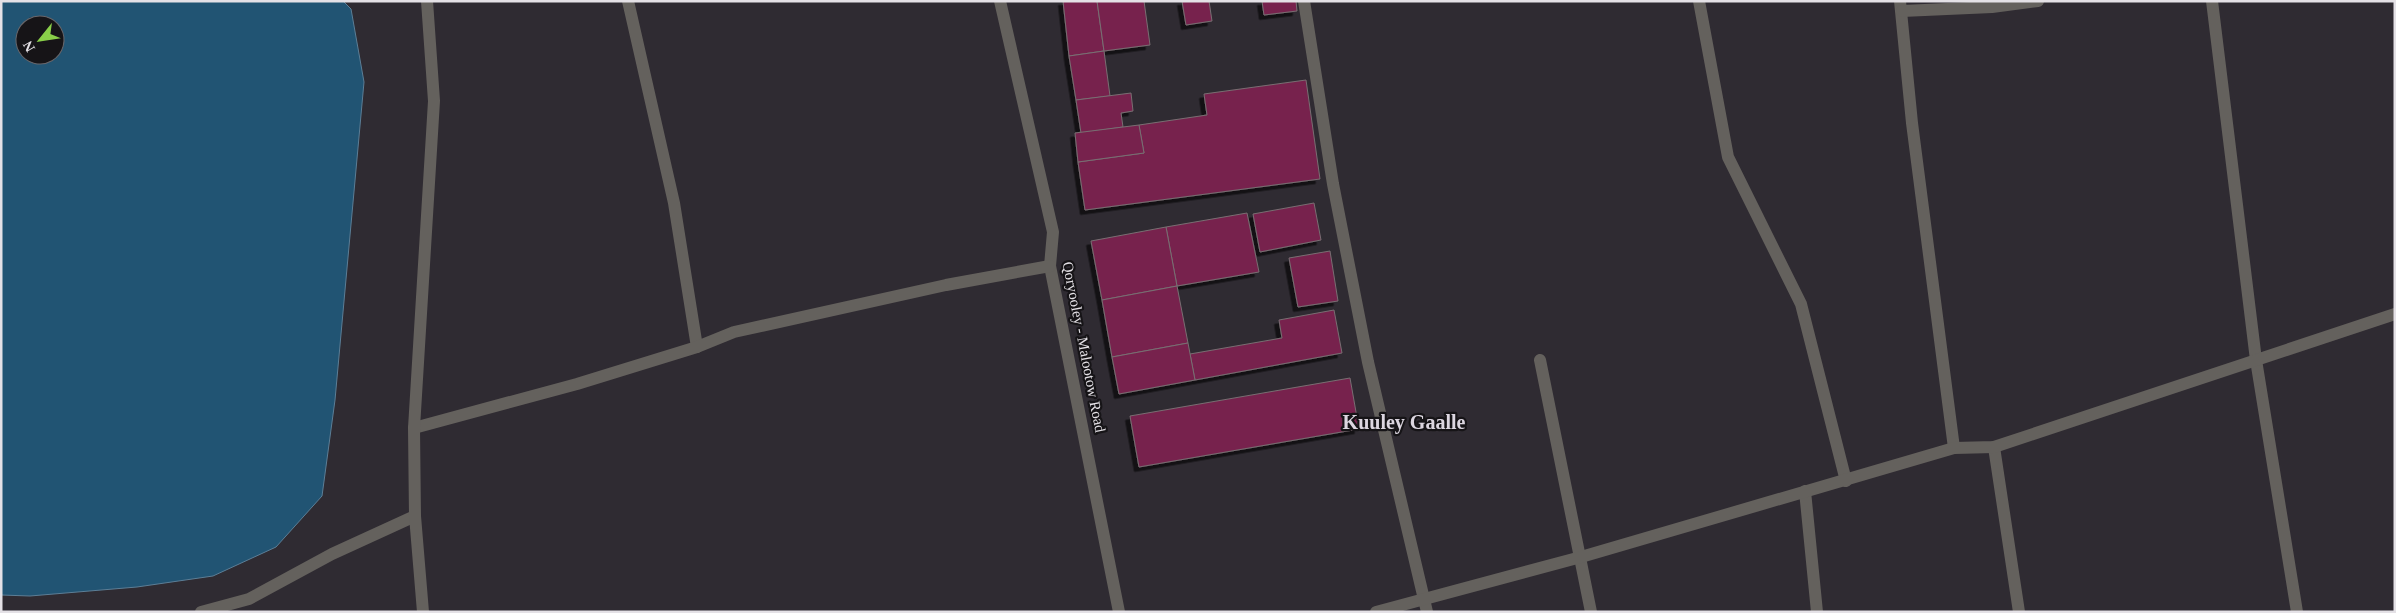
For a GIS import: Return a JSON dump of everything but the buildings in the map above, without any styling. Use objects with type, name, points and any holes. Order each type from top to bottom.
[{"type":"street","points":[[423,612],[415,516],[414,428],[434,101],[427,1]]},
{"type":"street","points":[[628,1],[674,203],[696,347]]},
{"type":"street","name":"Qoryooley - Malootow Road","points":[[1000,1],[1053,232],[1050,266],[1119,612]]},
{"type":"street","points":[[1304,1],[1334,184],[1366,352],[1427,612]]},
{"type":"street","points":[[1699,1],[1728,157],[1801,304],[1846,481]]},
{"type":"street","points":[[1954,448],[1912,123],[1901,6],[1992,7],[2038,1]]},
{"type":"street","points":[[2212,1],[2256,360],[2298,612]]},
{"type":"street","points":[[414,428],[577,384],[696,347],[734,332],[946,285],[1050,266]]},
{"type":"street","points":[[1376,612],[1424,597],[1581,557],[1954,448],[1994,447],[2395,314]]},
{"type":"street","points":[[1540,360],[1591,612]]},
{"type":"street","points":[[1994,447],[2018,612]]},
{"type":"street","points":[[1805,491],[1817,612]]},
{"type":"street","points":[[201,612],[249,599],[332,554],[415,516]]},
{"type":"water","points":[[1,1],[343,1],[351,9],[364,82],[335,400],[322,496],[276,547],[213,576],[137,587],[30,596],[1,595]]},
{"type":"district","name":"Kuuley Gaalle","points":[[1404,422]]}]
